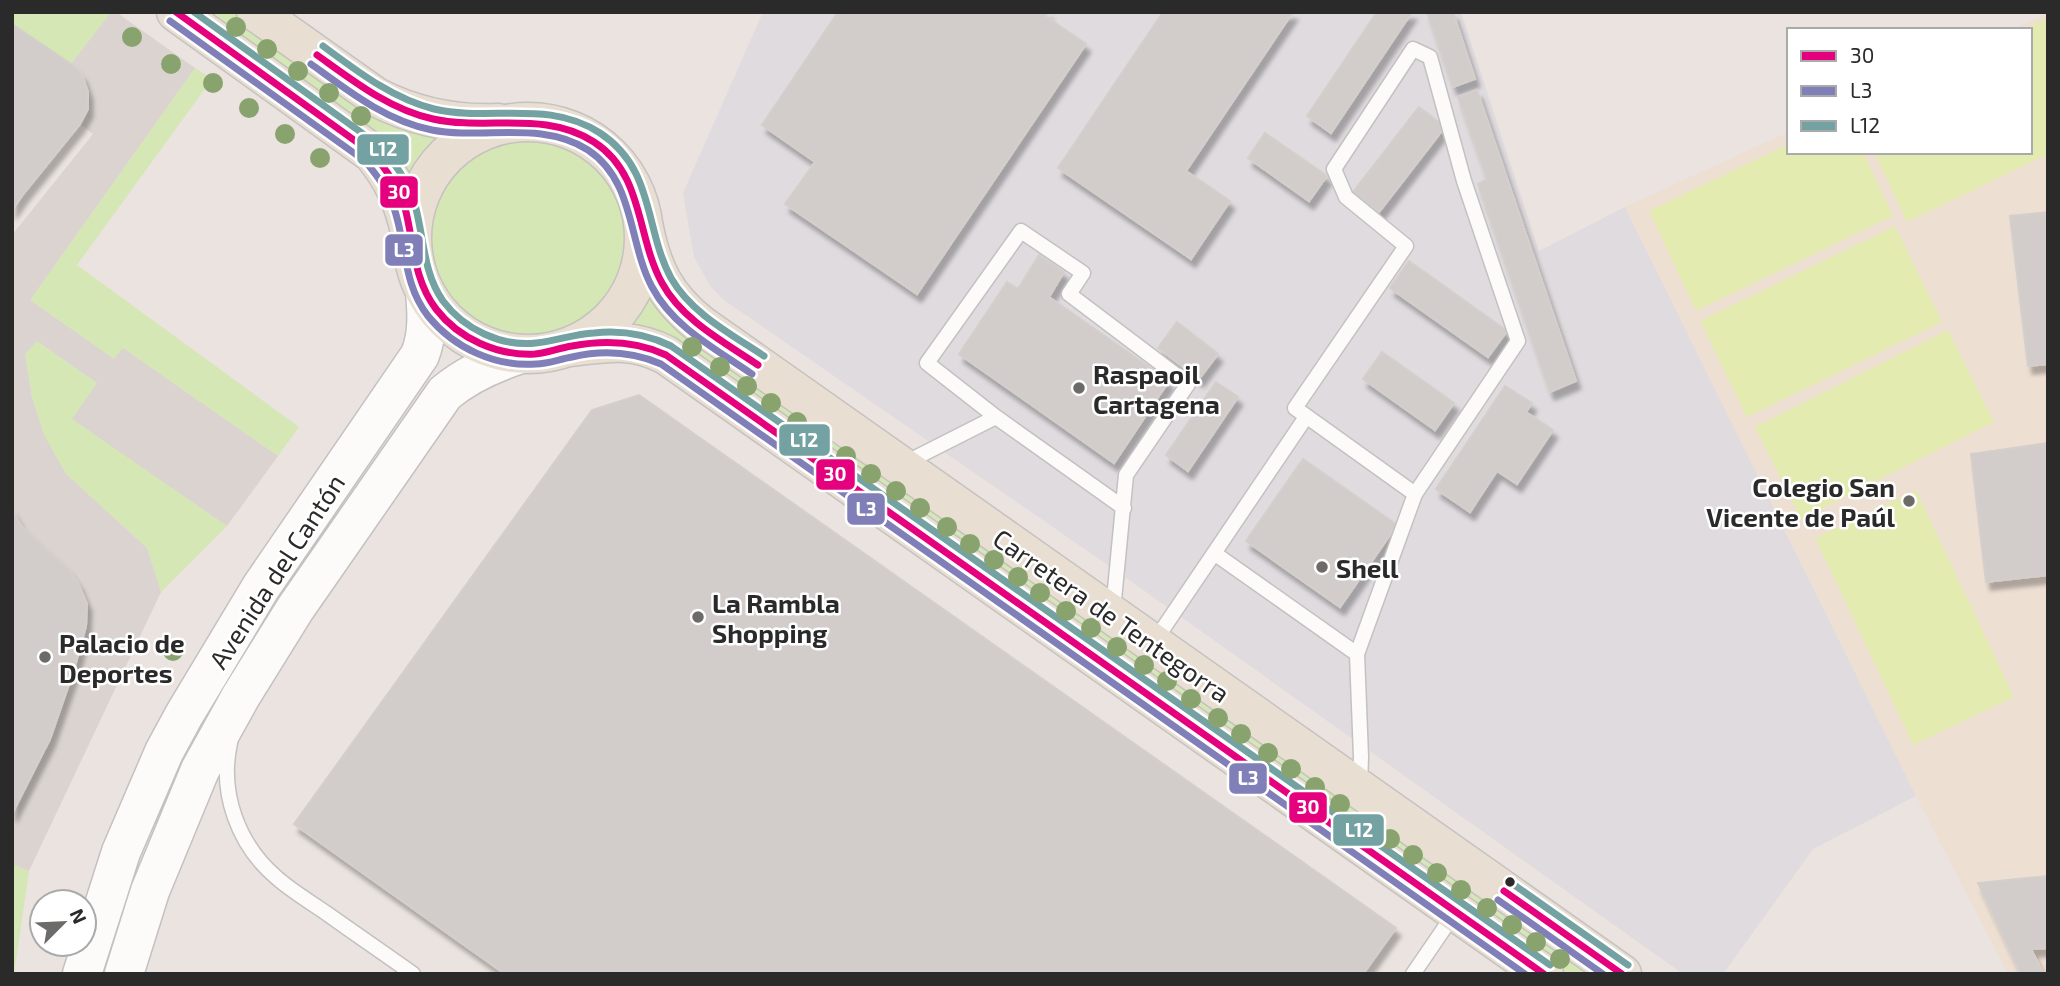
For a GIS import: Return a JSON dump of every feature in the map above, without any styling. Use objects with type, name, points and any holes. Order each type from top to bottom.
[{"type":"main road","points":[[176,12],[372,153],[399,193],[414,261],[425,292],[437,310],[460,332],[489,347],[521,354],[551,352],[570,346],[599,330],[628,298],[641,267],[643,223],[638,200],[628,179],[611,156],[596,144],[576,132],[554,124],[531,121],[457,123],[397,108],[376,97],[256,12]]},
{"type":"main road","points":[[411,240],[419,194],[438,164],[464,140],[484,129],[507,123]]},
{"type":"main road","name":"Carretera de Tentegorra","points":[[643,223],[648,250],[655,268],[673,299],[701,325],[1622,974]]},
{"type":"main road","name":"Avenida del Cantón","points":[[82,974],[121,852],[164,752],[261,587],[420,355],[427,327],[425,292]]},
{"type":"main road","name":"Carretera de Tentegorra","points":[[570,346],[622,342],[642,345],[666,355],[1544,974]]},
{"type":"main road","name":"Avenida del Cantón","points":[[124,974],[150,891],[200,770],[254,674],[295,609],[445,393],[459,381],[486,366],[521,354]]},
{"type":"lane","points":[[1359,789],[1361,758],[1357,654],[1415,494],[1518,341],[1464,181],[1430,57],[1413,48],[1334,169],[1346,197],[1406,246],[1295,408],[1415,494]]},
{"type":"lane","points":[[1112,615],[1124,508],[1126,475],[1188,384],[1069,294],[1083,273],[1021,231],[927,363],[996,417],[1124,508]]},
{"type":"lane","points":[[900,466],[996,417]]},
{"type":"lane","points":[[1153,643],[1307,417]]},
{"type":"lane","points":[[1214,553],[1357,654]]},
{"type":"lane","points":[[254,674],[235,721],[228,753],[227,783],[232,812],[239,829],[255,856],[276,878],[413,974]]},
{"type":"lane","points":[[1413,974],[1456,912]]},
{"type":"shaded area","points":[[111,12],[116,12],[195,68],[30,300],[114,359],[123,348],[278,456],[227,526],[72,419],[97,383],[37,341],[25,354],[32,397],[44,435],[66,474],[147,548],[161,592],[29,871],[12,864],[12,814],[49,739],[74,670],[86,626],[87,604],[78,583],[68,569],[22,527],[12,510],[12,235],[93,134],[80,124],[88,109],[88,92],[82,75],[71,64]]},
{"type":"shaded area","points":[[763,12],[1461,12],[1539,251],[1625,207],[1916,796],[1813,849],[1723,974],[1683,974],[1118,572],[724,300],[711,287],[694,257],[683,193]]},
{"type":"shaded area","name":"Colegio San Vicente de Paúl","points":[[2048,13],[2048,974],[2008,974],[1916,796],[1625,207],[1787,133],[1787,154],[2032,154],[2032,28],[2015,28]]},
{"type":"green space","points":[[12,12],[111,12],[71,64],[12,24]]},
{"type":"green space","points":[[176,12],[256,12],[376,97],[507,123],[531,121],[554,124],[587,137],[611,156],[633,189],[655,268],[1620,974],[1544,974],[666,355],[570,347],[531,354],[489,347],[460,332],[437,310],[425,292],[414,261],[404,205]]},
{"type":"green space","points":[[2048,18],[2048,154],[1907,222],[1875,154],[2032,154],[2032,28],[2027,28]]},
{"type":"green space","points":[[195,68],[212,79],[77,265],[299,427],[278,456],[123,348],[115,360],[30,300]]},
{"type":"green space","points":[[1787,145],[1787,154],[1864,154],[1893,216],[1696,311],[1649,211]]},
{"type":"green space","points":[[1895,226],[1942,322],[1747,417],[1700,321]]},
{"type":"green space","points":[[1948,330],[1994,422],[1801,519],[1755,427]]},
{"type":"green space","points":[[37,341],[97,383],[73,419],[227,526],[161,592],[147,548],[66,474],[44,436],[32,397],[25,354]]},
{"type":"green space","points":[[1916,490],[2014,697],[1913,745],[1815,538]]},
{"type":"green space","points":[[12,864],[29,871],[14,974],[12,974]]},
{"type":"building","points":[[838,12],[1048,12],[1045,16],[1086,44],[917,294],[785,204],[815,162],[762,125]]},
{"type":"building","points":[[1163,12],[1293,12],[1186,171],[1230,201],[1191,259],[1058,168]]},
{"type":"building","points":[[1377,12],[1412,12],[1331,133],[1307,116]]},
{"type":"building","points":[[1427,12],[1453,12],[1475,79],[1453,87]]},
{"type":"building","points":[[12,24],[71,64],[82,75],[88,92],[88,109],[80,124],[12,210]]},
{"type":"building","points":[[1477,90],[1576,381],[1550,392],[1478,184],[1487,179],[1458,97]]},
{"type":"building","points":[[1419,107],[1445,127],[1379,212],[1353,192]]},
{"type":"building","points":[[1265,133],[1327,176],[1309,201],[1248,158]]},
{"type":"building","points":[[2048,212],[2048,364],[2028,366],[2010,216]]},
{"type":"building","points":[[1039,255],[1064,272],[1049,297],[1169,381],[1114,463],[959,354],[1007,282],[1018,289]]},
{"type":"building","points":[[1409,261],[1507,331],[1488,357],[1390,288]]},
{"type":"building","points":[[1177,322],[1218,354],[1199,379],[1158,348]]},
{"type":"building","points":[[1382,352],[1454,403],[1435,430],[1363,379]]},
{"type":"building","points":[[1216,382],[1238,397],[1188,471],[1166,455]]},
{"type":"building","points":[[1505,386],[1532,403],[1526,412],[1553,430],[1517,484],[1497,471],[1470,512],[1436,489]]},
{"type":"building","name":"La Rambla Shopping","points":[[639,395],[1396,928],[1363,974],[505,974],[294,824],[592,410]]},
{"type":"building","points":[[2048,443],[2048,575],[1986,582],[1971,454]]},
{"type":"building","points":[[1303,459],[1397,525],[1340,607],[1246,541]]},
{"type":"building","name":"Palacio de Deportes","points":[[12,510],[22,527],[68,569],[78,583],[87,604],[86,626],[74,670],[50,739],[12,814]]},
{"type":"building","points":[[2048,876],[2048,948],[2031,949],[2043,974],[2021,974],[1978,883]]},
{"type":"transit line","name":"30","points":[[176,12],[372,153],[402,200],[418,273],[428,297],[445,320],[456,329],[480,344],[521,354],[608,343],[632,344],[666,355],[1544,974]]},
{"type":"transit line","name":"L12","points":[[194,12],[380,146],[409,189],[436,290],[452,311],[472,328],[510,342],[543,342],[614,332],[643,336],[671,346],[1550,965]]},
{"type":"transit line","name":"L3","points":[[170,21],[365,161],[393,205],[409,276],[420,303],[428,316],[450,337],[476,353],[505,362],[540,364],[606,353],[640,357],[661,364],[1525,974]]},
{"type":"transit line","name":"L12","points":[[323,46],[376,83],[404,98],[434,109],[560,117],[600,133],[618,148],[631,164],[646,200],[662,259],[679,290],[713,322],[764,356]]},
{"type":"transit line","name":"30","points":[[317,55],[372,93],[417,115],[453,122],[556,127],[575,132],[594,142],[610,155],[631,188],[647,246],[670,296],[692,319],[758,365]]},
{"type":"transit line","name":"L3","points":[[311,64],[383,112],[415,126],[451,132],[531,133],[570,141],[588,150],[603,163],[623,195],[644,269],[661,301],[683,326],[752,374]]},
{"type":"transit line","name":"L12","points":[[1510,882],[1628,965]]},
{"type":"transit line","name":"30","points":[[1504,891],[1622,974]]},
{"type":"transit line","name":"L3","points":[[1498,900],[1603,974]]},
{"type":"place","name":"Raspaoil Cartagena","points":[[1079,388]]},
{"type":"place","name":"Colegio San Vicente de Paúl","points":[[1909,501]]},
{"type":"place","name":"Shell","points":[[1322,567]]},
{"type":"place","name":"La Rambla Shopping","points":[[698,617]]},
{"type":"place","name":"Palacio de Deportes","points":[[45,657]]}]
